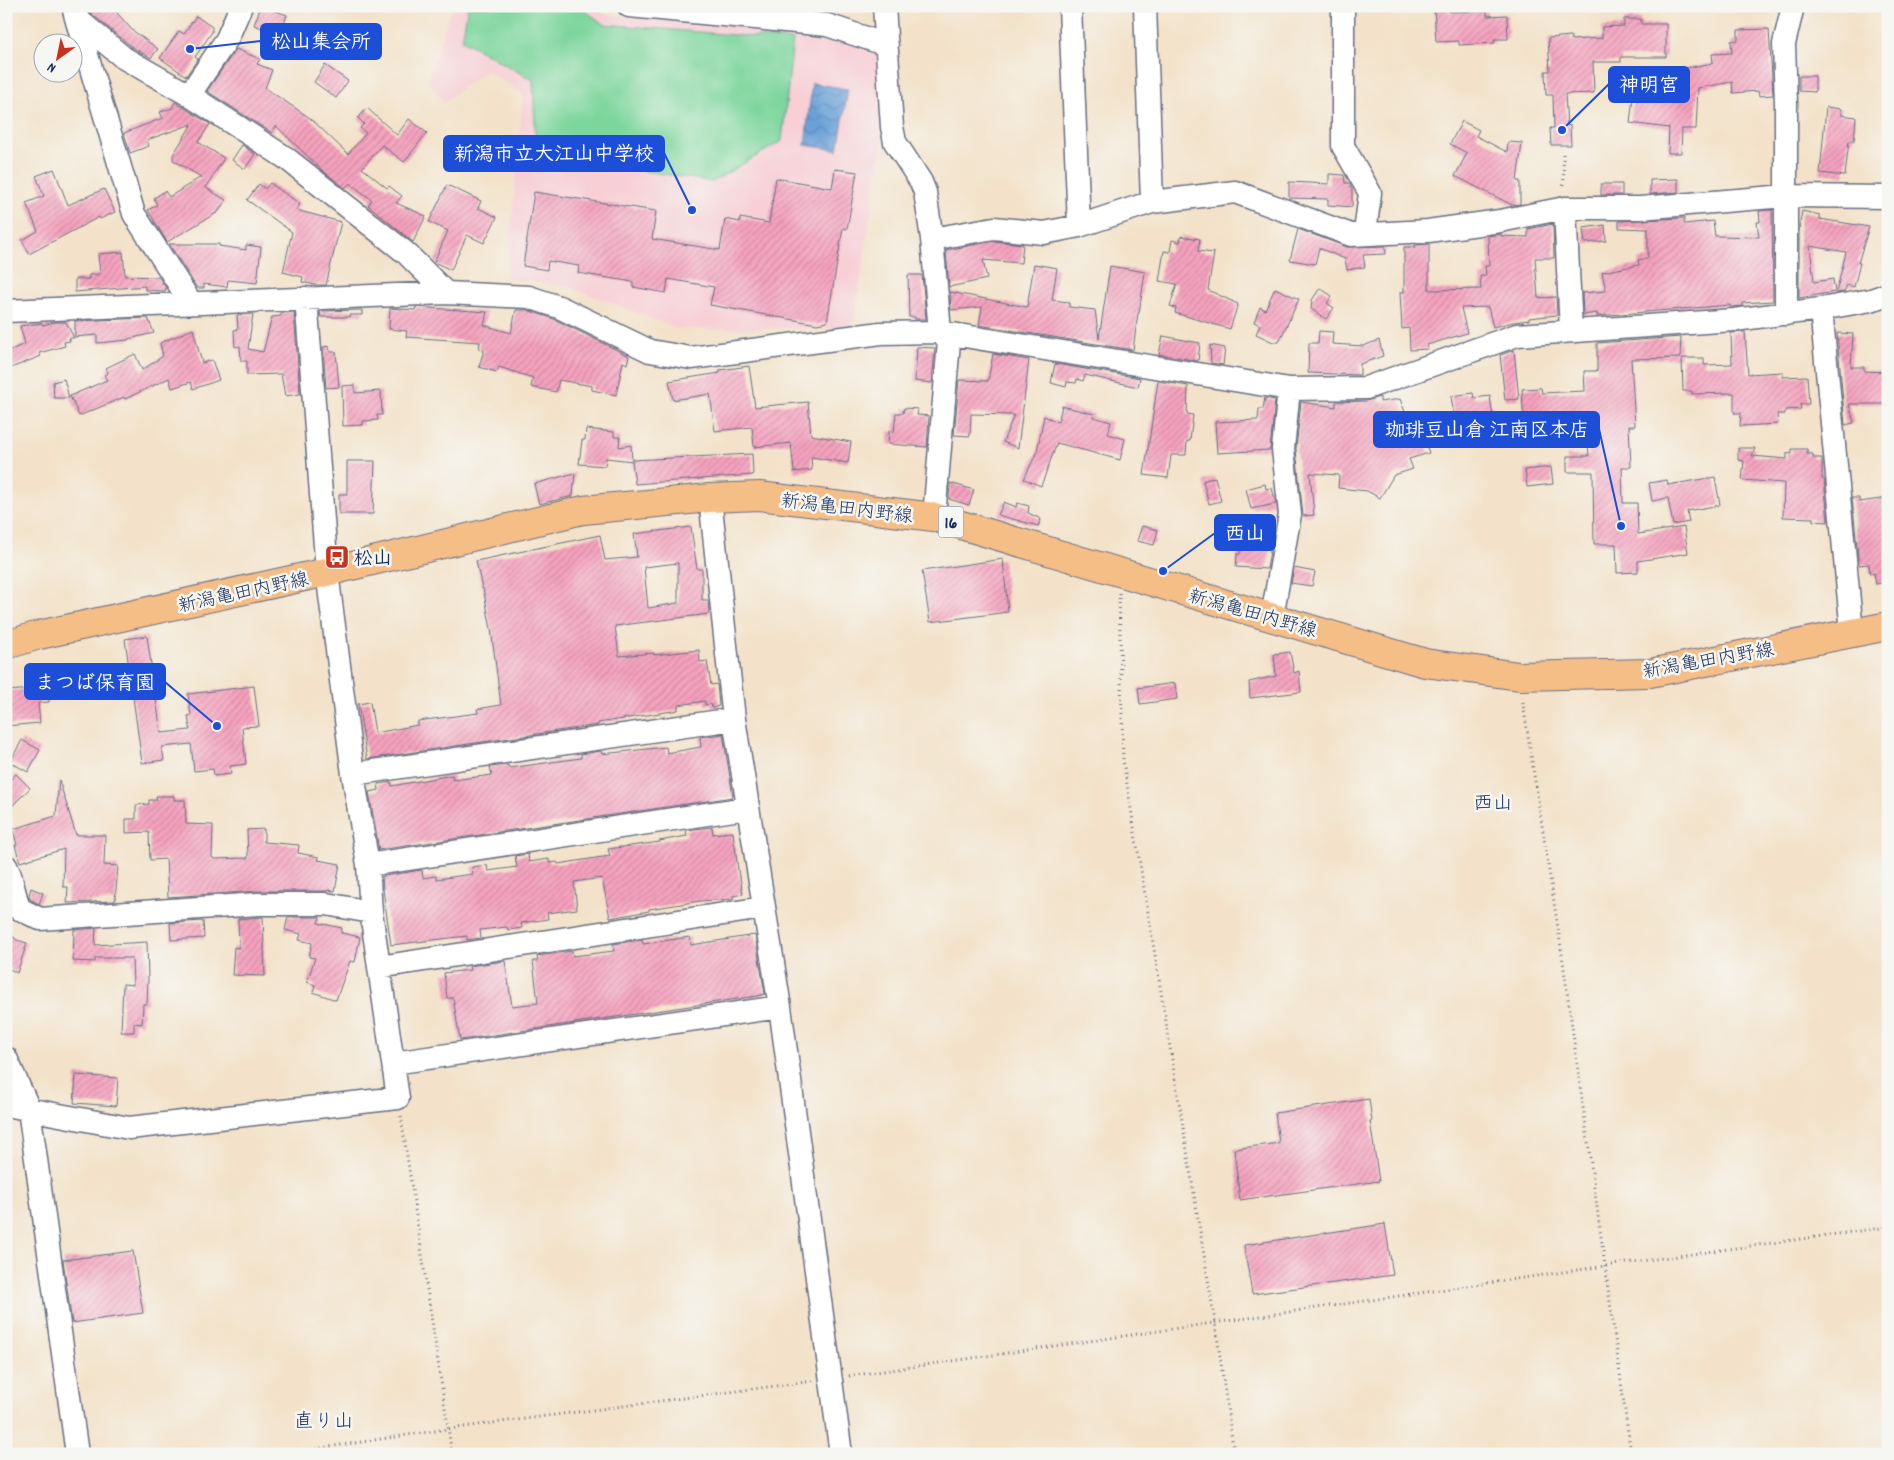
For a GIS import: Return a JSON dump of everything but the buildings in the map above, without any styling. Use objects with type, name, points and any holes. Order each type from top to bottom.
[{"type":"main road","name":"新潟亀田内野線","points":[[6,645],[39,635],[327,572],[583,510],[710,498],[759,496],[934,517],[1425,663],[1519,676],[1650,672],[1888,626]]},
{"type":"street","points":[[189,95],[227,39],[241,6]]},
{"type":"street","points":[[884,6],[892,127],[895,142],[921,182],[925,192],[932,239],[940,332],[949,342],[934,517]]},
{"type":"street","points":[[1070,6],[1079,226]]},
{"type":"street","points":[[1145,6],[1152,202]]},
{"type":"street","points":[[1343,6],[1343,146],[1370,193],[1365,233]]},
{"type":"street","points":[[1786,314],[1787,196],[1784,44],[1793,6]]},
{"type":"street","points":[[637,7],[827,25],[887,45]]},
{"type":"street","points":[[75,12],[124,58],[189,95],[286,158],[406,253],[446,293]]},
{"type":"street","points":[[75,12],[134,214],[192,303]]},
{"type":"street","points":[[932,239],[994,228],[1044,233],[1079,226],[1152,202],[1235,192],[1351,235],[1437,230],[1500,221],[1565,208],[1640,208],[1787,196],[1888,196]]},
{"type":"street","points":[[1565,208],[1571,331]]},
{"type":"street","points":[[6,311],[446,293],[529,297],[559,307],[650,352],[691,358],[882,334],[940,332],[1289,389],[1366,388],[1517,335],[1734,320],[1821,309],[1871,300],[1888,294]]},
{"type":"street","points":[[6,1105],[129,1128],[398,1098],[371,912],[368,865],[352,774],[327,572],[306,298]]},
{"type":"street","points":[[1821,309],[1852,632]]},
{"type":"street","points":[[1272,617],[1290,514],[1283,449],[1289,389]]},
{"type":"street","points":[[710,498],[734,719],[780,1007],[841,1454]]},
{"type":"street","points":[[352,774],[734,719]]},
{"type":"street","points":[[368,865],[747,808]]},
{"type":"street","points":[[6,866],[13,906],[40,919],[258,904],[326,904],[371,912]]},
{"type":"street","points":[[379,967],[763,908]]},
{"type":"street","points":[[393,1063],[780,1007]]},
{"type":"street","points":[[6,1058],[29,1109],[77,1454]]},
{"type":"path","points":[[1563,154],[1565,208]]},
{"type":"path","points":[[1119,573],[1123,760],[1215,1322],[1234,1454]]},
{"type":"path","points":[[1519,676],[1562,954],[1630,1454]]},
{"type":"path","points":[[398,1098],[452,1454]]},
{"type":"path","points":[[280,1454],[448,1429],[831,1378],[1888,1226]]},
{"type":"shaded area","points":[[452,6],[596,6],[606,15],[841,31],[876,45],[882,142],[853,328],[679,329],[572,288],[507,278],[523,94],[486,70],[444,102],[428,81]]},
{"type":"green space","points":[[468,6],[578,6],[604,24],[793,40],[782,141],[712,182],[536,153],[533,80],[462,40]]},
{"type":"water","points":[[812,83],[848,89],[838,150],[805,145]]},
{"type":"place","name":"松山集会所","points":[[190,49]]},
{"type":"place","name":"神明宮","points":[[1562,130]]},
{"type":"place","name":"新潟市立大江山中学校","points":[[692,210]]},
{"type":"place","name":"珈琲豆山倉 江南区本店","points":[[1621,526]]},
{"type":"place","name":"松山","points":[[337,557]]},
{"type":"place","name":"西山","points":[[1163,571]]},
{"type":"place","name":"まつば保育園","points":[[217,726]]},
{"type":"district","name":"西山","points":[[1493,802]]},
{"type":"district","name":"直り山","points":[[324,1420]]}]
